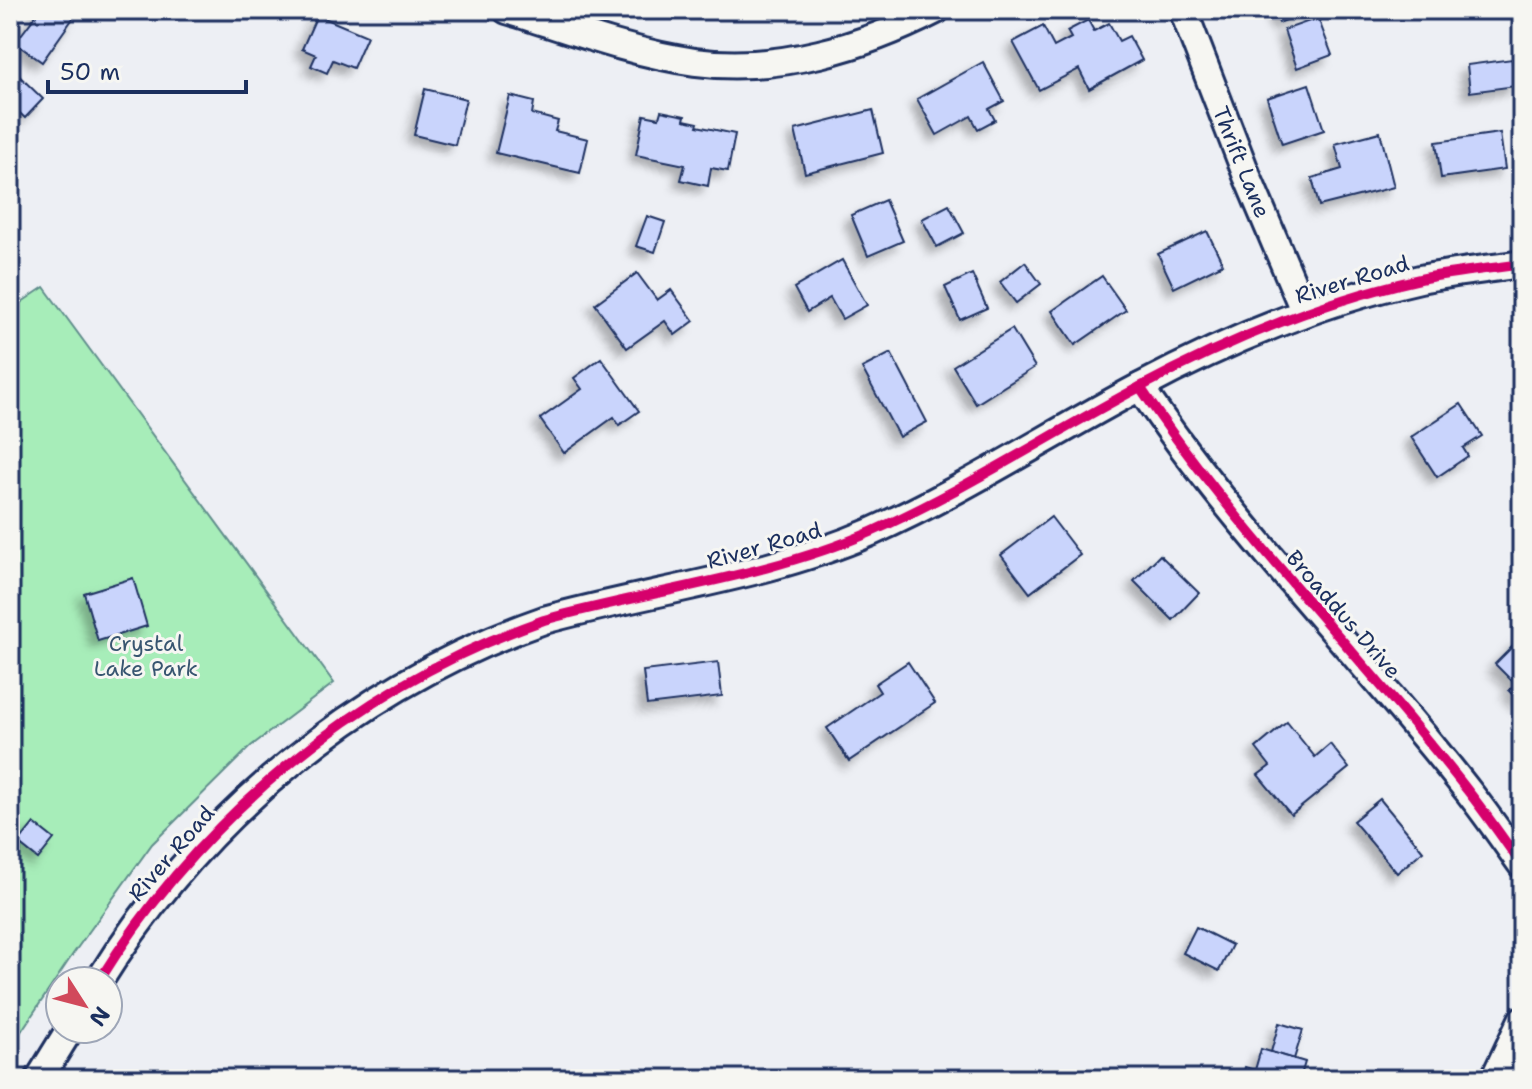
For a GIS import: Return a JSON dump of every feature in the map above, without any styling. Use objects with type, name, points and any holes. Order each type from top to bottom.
[{"type":"street","points":[[507,10],[641,51],[713,64],[763,63],[813,56],[857,43],[936,10]]},
{"type":"street","name":"Thrift Lane","points":[[1183,10],[1247,176],[1305,313]]},
{"type":"street","name":"River Road","points":[[109,965],[166,885],[237,810],[317,743],[407,683],[475,648],[544,620],[773,566],[864,535],[1140,387],[1305,313],[1350,297],[1420,279],[1522,264]]},
{"type":"street","name":"Broaddus Drive","points":[[1140,387],[1225,503],[1469,791],[1522,865]]},
{"type":"street","points":[[1494,1079],[1522,1020]]},
{"type":"street","points":[[39,1079],[60,1045]]},
{"type":"green space","name":"Crystal Lake Park","points":[[44,287],[334,683],[251,746],[152,844],[66,965],[44,965],[44,997],[10,1048],[10,310]]},
{"type":"building","points":[[40,10],[71,10],[76,14],[42,62],[15,43]]},
{"type":"building","points":[[1274,10],[1311,10],[1279,23]]},
{"type":"building","points":[[317,15],[367,36],[353,68],[333,60],[327,73],[311,66],[316,55],[302,49]]},
{"type":"building","points":[[1318,18],[1332,55],[1297,68],[1284,30]]},
{"type":"building","points":[[1088,20],[1094,31],[1109,23],[1119,41],[1129,36],[1142,60],[1089,89],[1079,69],[1039,90],[1013,42],[1043,26],[1054,47],[1071,38],[1067,31]]},
{"type":"building","points":[[1512,59],[1516,86],[1470,92],[1467,65]]},
{"type":"building","points":[[983,62],[1004,101],[989,109],[995,120],[978,129],[971,116],[937,135],[917,99]]},
{"type":"building","points":[[10,67],[43,99],[25,118],[10,104]]},
{"type":"building","points":[[1309,84],[1324,130],[1282,144],[1267,98]]},
{"type":"building","points":[[425,89],[466,99],[455,145],[414,135]]},
{"type":"building","points":[[510,96],[534,102],[532,114],[558,121],[555,131],[588,139],[580,173],[496,153]]},
{"type":"building","points":[[873,110],[883,153],[805,173],[795,130]]},
{"type":"building","points":[[661,111],[685,116],[684,120],[698,123],[697,126],[735,134],[728,171],[711,168],[708,186],[681,180],[685,165],[636,155],[644,115],[659,118]]},
{"type":"building","points":[[1380,132],[1394,187],[1319,206],[1312,178],[1342,169],[1335,144]]},
{"type":"building","points":[[1500,133],[1505,169],[1441,178],[1436,142]]},
{"type":"building","points":[[885,200],[903,241],[868,256],[851,215]]},
{"type":"building","points":[[949,205],[964,233],[937,247],[922,219]]},
{"type":"building","points":[[647,216],[665,222],[655,252],[636,246]]},
{"type":"building","points":[[1207,231],[1223,264],[1174,288],[1158,254]]},
{"type":"building","points":[[842,260],[867,305],[842,319],[830,298],[807,312],[794,288]]},
{"type":"building","points":[[1025,262],[1041,284],[1016,303],[1000,282]]},
{"type":"building","points":[[637,273],[657,300],[671,290],[694,321],[675,335],[665,321],[627,348],[595,304]]},
{"type":"building","points":[[972,274],[987,308],[960,320],[945,287]]},
{"type":"building","points":[[1102,276],[1126,310],[1075,345],[1052,311]]},
{"type":"building","points":[[1012,329],[1035,367],[976,404],[953,366]]},
{"type":"building","points":[[891,353],[927,422],[899,437],[862,368]]},
{"type":"building","points":[[601,358],[639,411],[619,425],[614,417],[564,453],[540,419],[582,389],[574,378]]},
{"type":"building","points":[[1461,404],[1482,436],[1463,448],[1468,456],[1437,477],[1411,437]]},
{"type":"building","points":[[1051,517],[1080,555],[1030,593],[1001,555]]},
{"type":"building","points":[[1160,555],[1199,593],[1173,620],[1134,581]]},
{"type":"building","points":[[133,578],[147,626],[98,641],[84,593]]},
{"type":"building","points":[[1520,639],[1522,704],[1509,691],[1515,684],[1495,664]]},
{"type":"building","points":[[718,662],[722,696],[647,705],[643,671]]},
{"type":"building","points":[[908,662],[935,703],[849,761],[827,728],[880,692],[875,684]]},
{"type":"building","points":[[1287,722],[1315,757],[1330,744],[1349,768],[1291,815],[1258,775],[1270,766],[1256,748]]},
{"type":"building","points":[[1380,799],[1423,851],[1397,873],[1353,821]]},
{"type":"building","points":[[34,823],[54,839],[38,859],[18,843]]},
{"type":"building","points":[[1196,927],[1232,945],[1219,971],[1183,953]]},
{"type":"building","points":[[1279,1023],[1303,1030],[1294,1059],[1271,1052]]},
{"type":"building","points":[[1261,1049],[1305,1062],[1300,1079],[1242,1079],[1245,1067],[1255,1070]]},
{"type":"cycle path","points":[[110,965],[140,921],[186,864],[236,811],[291,763],[349,719],[411,680],[476,647],[544,620],[751,572],[871,532],[939,499],[1171,371],[1275,324],[1347,299],[1420,279],[1522,264]]},
{"type":"cycle path","points":[[1140,387],[1217,492],[1427,740],[1522,865]]}]
